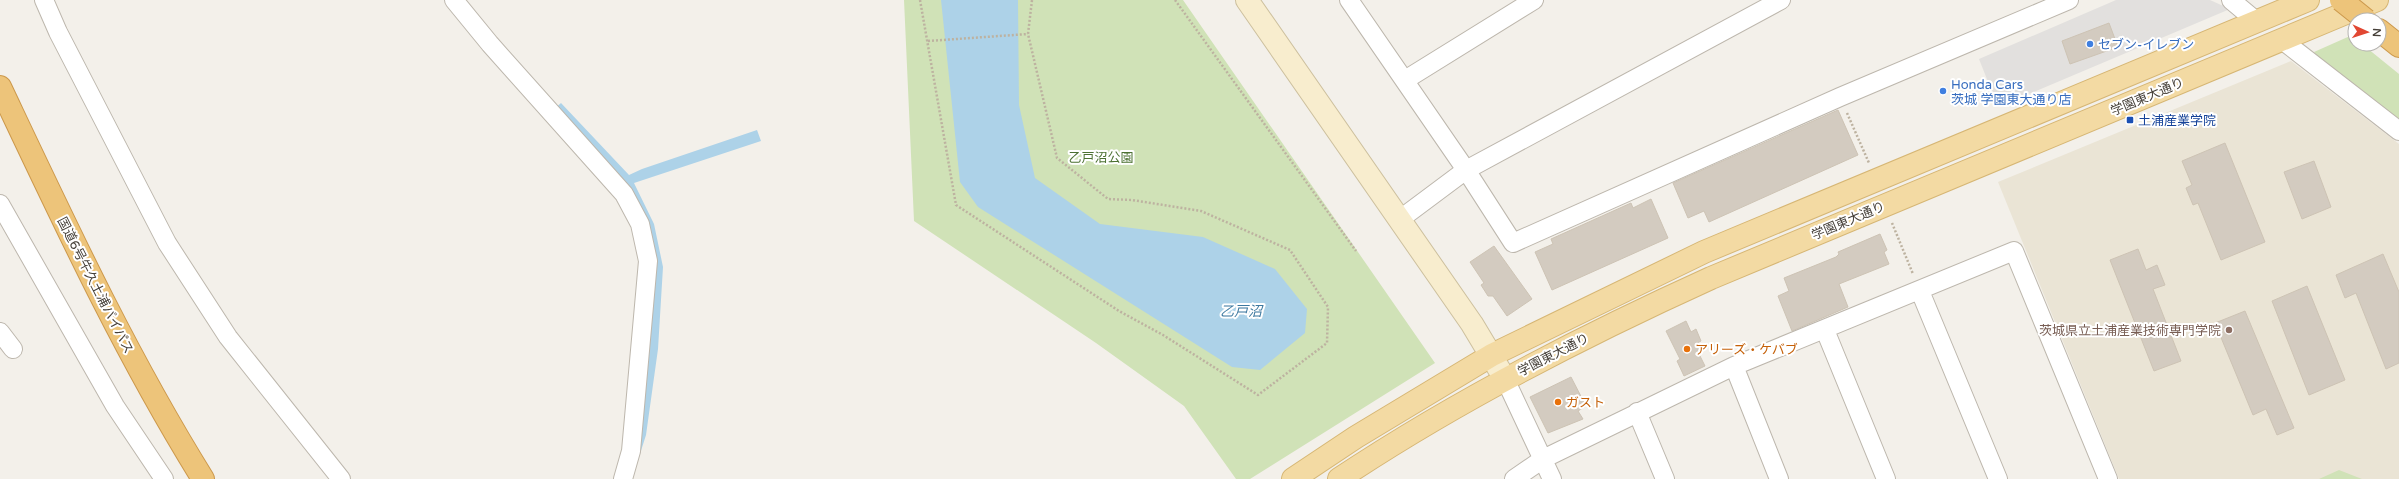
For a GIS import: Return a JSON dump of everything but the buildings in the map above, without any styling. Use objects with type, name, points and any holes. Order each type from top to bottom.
[{"type":"highway","points":[[2342,0],[2357,12]]},
{"type":"highway","points":[[2387,36],[2399,46]]},
{"type":"highway","name":"国道6号牛久土浦バイパス","points":[[0,87],[73,241],[134,360],[203,479]]},
{"type":"main road","name":"学園東大通り","points":[[1294,479],[1356,436],[1492,355],[1704,252],[2308,0]]},
{"type":"main road","name":"学園東大通り","points":[[1338,479],[1505,379],[1630,315],[1711,278],[2377,0]]},
{"type":"street","points":[[44,0],[58,32],[167,243],[228,337],[341,479]]},
{"type":"street","points":[[454,0],[490,44],[624,194],[640,224],[648,261],[632,451],[623,479]]},
{"type":"street","points":[[1247,0],[1492,355],[1505,379],[1552,479]]},
{"type":"street","points":[[1349,0],[1466,170],[1513,243],[2062,1]]},
{"type":"street","points":[[1404,80],[1534,0]]},
{"type":"street","points":[[1399,220],[1466,170],[1781,0]]},
{"type":"street","points":[[2231,0],[2256,21]]},
{"type":"street","points":[[2282,40],[2399,131]]},
{"type":"street","points":[[0,204],[115,406],[164,479]]},
{"type":"street","points":[[1514,479],[1543,459],[1734,366],[1920,291],[2014,251],[2108,479]]},
{"type":"street","points":[[1920,291],[1998,479]]},
{"type":"street","points":[[1825,330],[1886,479]]},
{"type":"street","points":[[0,332],[13,349]]},
{"type":"street","points":[[1734,366],[1779,479]]},
{"type":"street","points":[[1637,412],[1665,479]]},
{"type":"path","points":[[920,0],[956,205],[1119,311],[1163,335],[1258,395],[1327,343],[1328,307],[1290,250],[1201,211],[1132,200],[1108,199],[1057,158],[1028,34],[1032,0]]},
{"type":"path","points":[[1175,0],[1356,251]]},
{"type":"path","points":[[928,41],[1028,34]]},
{"type":"path","points":[[1840,98],[1871,166]]},
{"type":"path","points":[[1891,220],[1920,291]]},
{"type":"shaded area","points":[[2116,0],[2210,0],[2230,9],[1998,107],[1979,59]]},
{"type":"shaded area","name":"茨城県立土浦産業技術専門学院","points":[[2291,61],[2399,144],[2399,479],[2119,479],[1998,182]]},
{"type":"green space","name":"乙戸沼公園","points":[[904,0],[1183,0],[1435,363],[1250,479],[1236,479],[1184,406],[1096,343],[914,221]]},
{"type":"green space","points":[[2347,37],[2347,52],[2372,52],[2399,74],[2399,124],[2322,63],[2314,52]]},
{"type":"green space","points":[[2339,470],[2362,479],[2319,479]]},
{"type":"water","name":"乙戸沼","points":[[941,0],[1018,0],[1019,105],[1035,178],[1100,224],[1203,237],[1275,269],[1307,309],[1305,333],[1260,370],[1232,367],[978,207],[960,182]]},
{"type":"water","points":[[561,103],[629,175],[642,169],[757,130],[761,141],[634,183],[654,224],[663,267],[658,349],[646,435],[632,479],[644,228],[553,110]]},
{"type":"place","name":"セブン-イレブン","points":[[2090,44]]},
{"type":"place","name":"Honda Cars 茨城 学園東大通り店","points":[[1943,91]]},
{"type":"place","name":"土浦産業学院","points":[[2130,120]]},
{"type":"place","name":"茨城県立土浦産業技術専門学院","points":[[2229,330]]},
{"type":"place","name":"アリーズ・ケバブ","points":[[1687,349]]},
{"type":"place","name":"ガスト","points":[[1558,402]]}]
